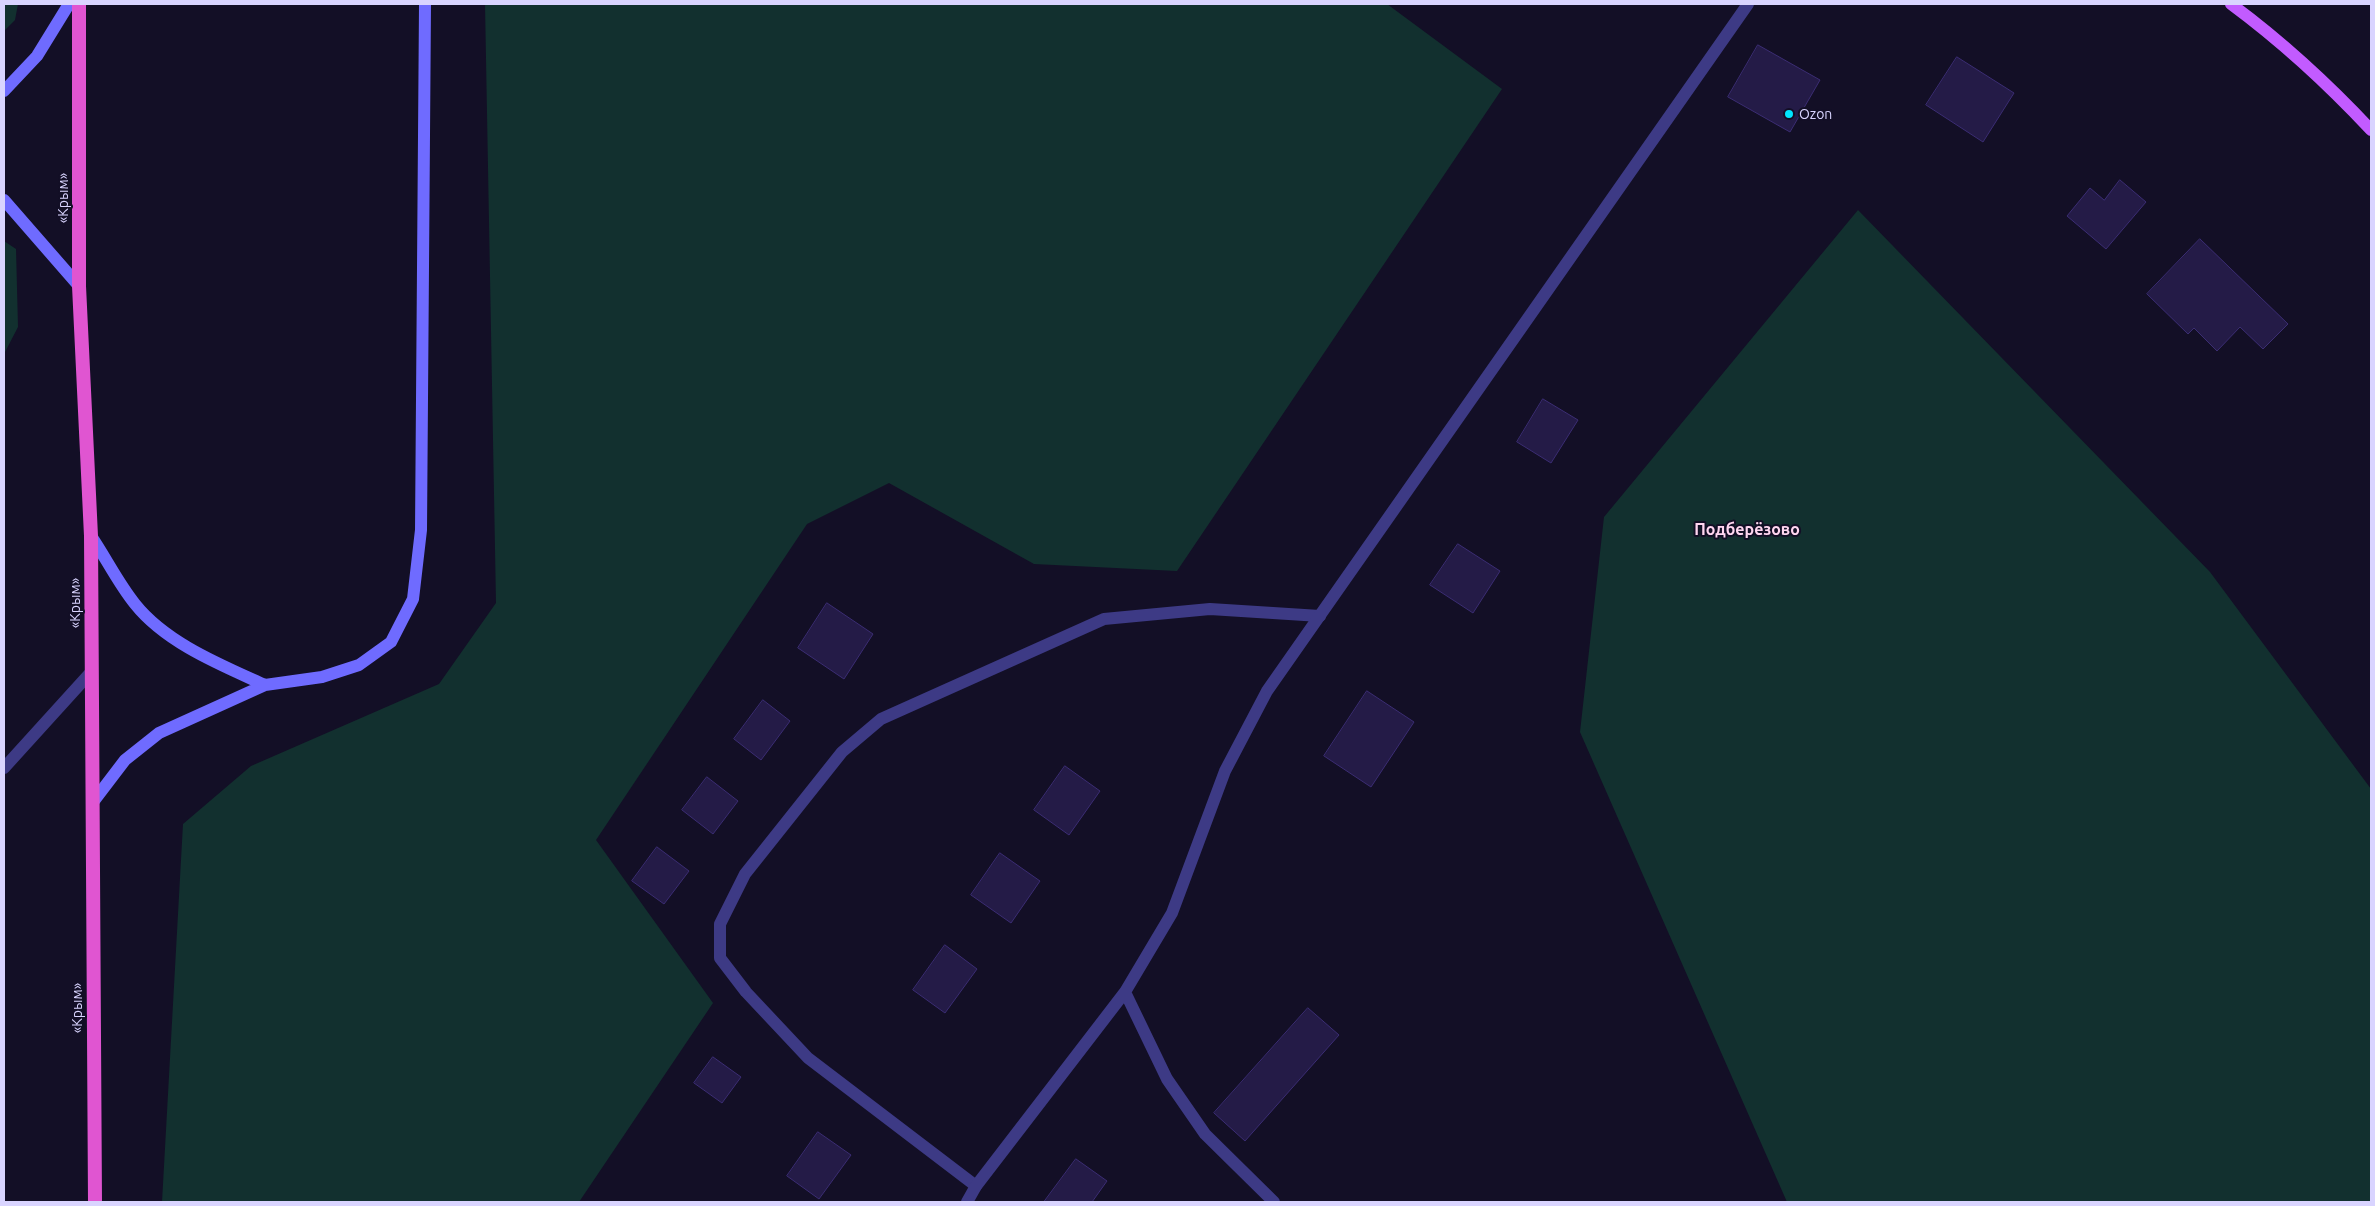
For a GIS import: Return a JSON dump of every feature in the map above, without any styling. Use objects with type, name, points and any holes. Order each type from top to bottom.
[{"type":"highway","name":"«Крым»","points":[[79,4],[79,286],[91,536],[95,1202]]},
{"type":"main road","points":[[4,91],[38,56],[69,4]]},
{"type":"main road","points":[[92,802],[125,760],[159,734],[265,685],[322,677],[359,665],[390,642],[413,599],[420,530],[426,4]]},
{"type":"main road","points":[[2231,4],[2259,25],[2342,99],[2371,130]]},
{"type":"main road","points":[[4,200],[79,286]]},
{"type":"main road","points":[[91,536],[135,605],[162,630],[233,670],[265,685]]},
{"type":"street","points":[[967,1202],[976,1186],[1124,992],[1172,913],[1225,772],[1267,691],[1748,4]]},
{"type":"street","points":[[976,1186],[808,1058],[746,992],[720,958],[720,924],[745,874],[842,752],[881,719],[1104,619],[1210,609],[1320,616]]},
{"type":"street","points":[[4,768],[92,671]]},
{"type":"street","points":[[1124,992],[1167,1079],[1205,1134],[1274,1202]]},
{"type":"green space","points":[[4,4],[18,4],[15,20],[4,31]]},
{"type":"green space","points":[[485,4],[1387,4],[1502,89],[1177,571],[1034,564],[889,483],[807,524],[596,840],[713,1003],[579,1202],[162,1202],[183,824],[251,766],[439,684],[496,603]]},
{"type":"green space","points":[[1858,210],[2210,572],[2371,789],[2371,1202],[1787,1202],[1580,732],[1604,517]]},
{"type":"green space","points":[[4,241],[16,249],[18,327],[4,354]]},
{"type":"building","points":[[1758,45],[1820,80],[1790,132],[1728,97]]},
{"type":"building","points":[[1957,57],[2014,93],[1983,142],[1926,105]]},
{"type":"building","points":[[2120,180],[2146,202],[2106,249],[2067,216],[2090,188],[2104,200]]},
{"type":"building","points":[[2200,239],[2288,324],[2263,349],[2240,327],[2217,351],[2194,328],[2188,334],[2147,294]]},
{"type":"building","points":[[1543,399],[1578,420],[1551,463],[1517,442]]},
{"type":"building","points":[[1458,544],[1500,571],[1473,613],[1430,585]]},
{"type":"building","points":[[827,603],[873,634],[844,679],[798,648]]},
{"type":"building","points":[[1367,691],[1414,722],[1371,787],[1324,756]]},
{"type":"building","points":[[763,700],[790,721],[761,760],[734,739]]},
{"type":"building","points":[[1065,766],[1100,791],[1069,835],[1034,810]]},
{"type":"building","points":[[707,777],[738,801],[713,834],[682,810]]},
{"type":"building","points":[[657,847],[689,871],[664,904],[632,881]]},
{"type":"building","points":[[1000,853],[1040,881],[1011,923],[971,895]]},
{"type":"building","points":[[945,945],[977,969],[945,1013],[913,990]]},
{"type":"building","points":[[1308,1008],[1339,1035],[1245,1141],[1214,1113]]},
{"type":"building","points":[[713,1057],[741,1077],[722,1103],[694,1083]]},
{"type":"building","points":[[818,1132],[851,1155],[819,1199],[787,1176]]},
{"type":"building","points":[[1076,1159],[1107,1181],[1092,1202],[1044,1202]]},
{"type":"place","name":"Ozon","points":[[1789,114]]},
{"type":"district","name":"Подберёзово","points":[[1747,530]]}]
